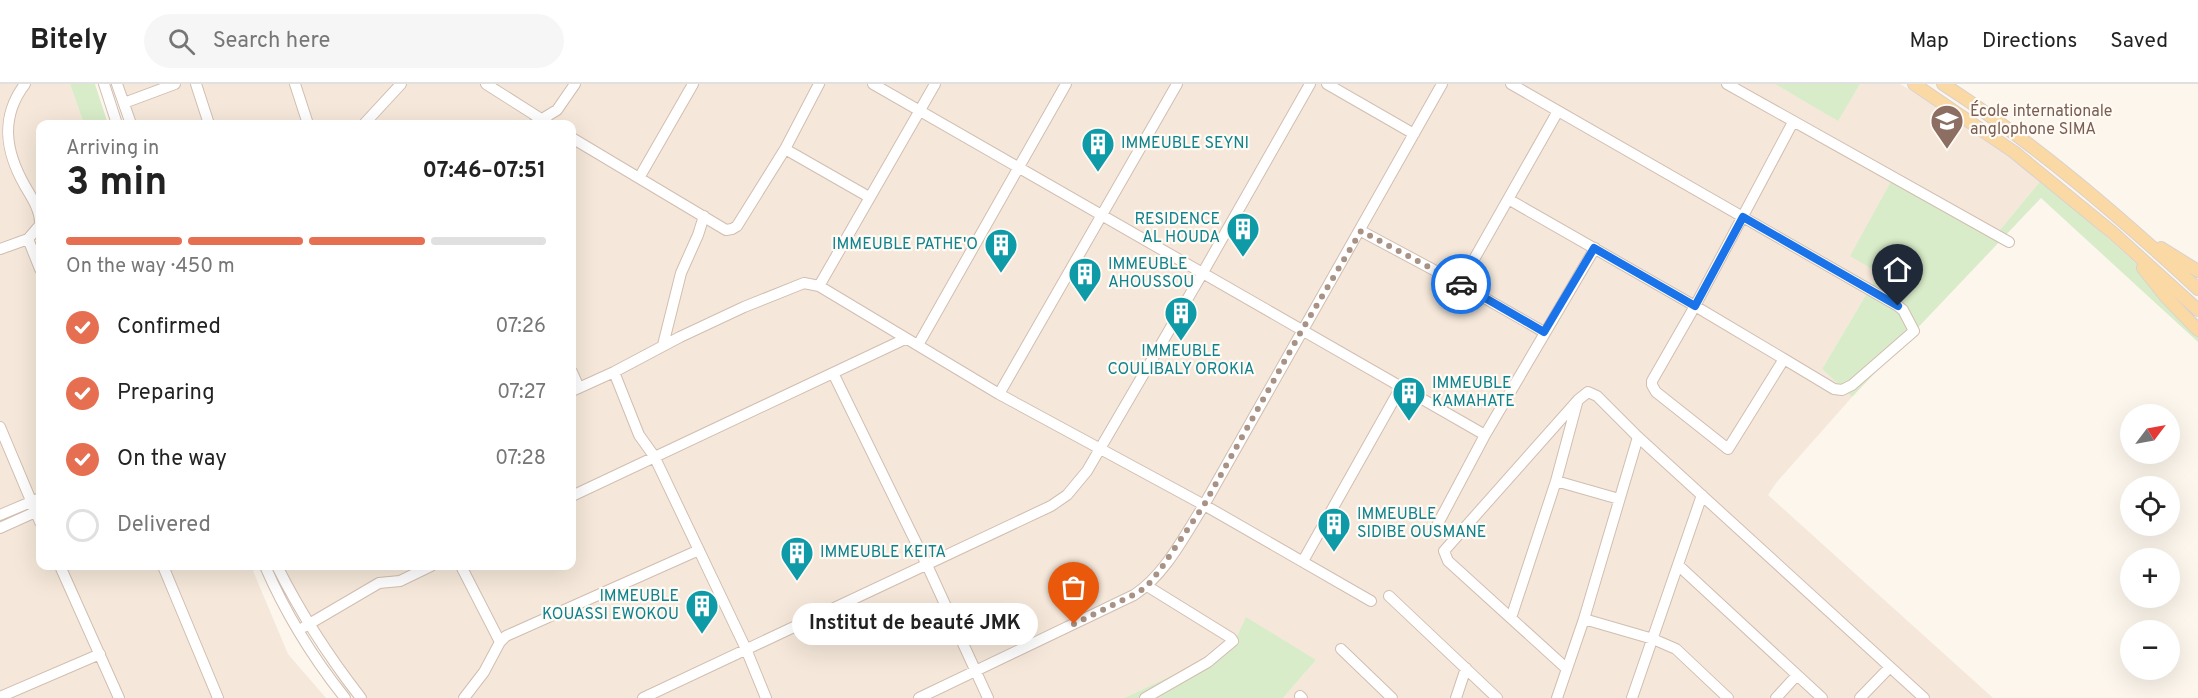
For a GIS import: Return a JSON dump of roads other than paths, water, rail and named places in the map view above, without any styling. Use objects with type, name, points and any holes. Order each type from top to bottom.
[{"type":"main road","points":[[1914,84],[2014,152],[2113,233],[2198,310]]},
{"type":"main road","points":[[1943,84],[2024,140],[2081,184],[2198,289]]},
{"type":"main road","points":[[2124,221],[2198,271]]},
{"type":"main road","points":[[2113,233],[2166,297],[2198,330]]},
{"type":"street","points":[[25,84],[11,102],[6,123],[8,148],[36,205]]},
{"type":"street","points":[[104,84],[116,120]]},
{"type":"street","points":[[117,84],[130,120]]},
{"type":"street","points":[[124,103],[175,84]]},
{"type":"street","points":[[196,84],[208,120]]},
{"type":"street","points":[[295,84],[307,120]]},
{"type":"street","points":[[368,120],[401,84]]},
{"type":"street","points":[[486,84],[538,120]]},
{"type":"street","points":[[545,120],[557,110],[575,84]]},
{"type":"street","points":[[639,178],[693,84]]},
{"type":"street","points":[[576,140],[726,230],[732,230],[737,226],[785,149],[819,84]]},
{"type":"street","points":[[873,84],[1485,435]]},
{"type":"street","points":[[819,286],[868,197],[935,84]]},
{"type":"street","points":[[918,345],[1066,84]]},
{"type":"street","points":[[999,394],[1178,84]]},
{"type":"street","points":[[643,698],[1060,500],[1080,481],[1100,448],[1310,84]]},
{"type":"street","points":[[1327,84],[1414,134]]},
{"type":"street","points":[[919,698],[1134,595],[1147,586],[1204,505],[1302,330],[1361,231],[1442,84]]},
{"type":"street","points":[[1508,199],[1834,388],[1842,390],[1852,385],[1914,331],[1903,310],[1898,306],[1511,84]]},
{"type":"street","points":[[1727,84],[2009,242]]},
{"type":"street","points":[[1460,284],[1558,111]]},
{"type":"street","points":[[1784,359],[1728,449],[1656,392],[1652,385],[1654,374],[1695,306],[1794,122]]},
{"type":"street","points":[[785,149],[868,197]]},
{"type":"street","points":[[663,345],[678,283],[699,235],[704,216]]},
{"type":"street","points":[[0,249],[28,238],[36,229]]},
{"type":"street","points":[[1361,231],[1544,332]]},
{"type":"street","points":[[28,238],[36,259]]},
{"type":"street","points":[[1434,531],[1485,435],[1594,248]]},
{"type":"street","points":[[576,389],[744,307],[804,283],[819,286],[999,394],[1204,505],[1371,601]]},
{"type":"street","points":[[576,494],[905,339]]},
{"type":"street","points":[[614,372],[639,435],[654,456],[746,649],[766,698]]},
{"type":"street","points":[[833,373],[927,565],[988,698]]},
{"type":"street","points":[[1303,561],[1401,387]]},
{"type":"street","points":[[1567,669],[1448,561],[1444,551],[1587,392],[1592,393],[1924,698]]},
{"type":"street","points":[[1512,618],[1556,481],[1578,400]]},
{"type":"street","points":[[0,428],[36,505]]},
{"type":"street","points":[[1557,698],[1584,620],[1638,437]]},
{"type":"street","points":[[1556,481],[1619,499]]},
{"type":"street","points":[[1632,698],[1702,495]]},
{"type":"street","points":[[0,515],[36,509]]},
{"type":"street","points":[[0,528],[36,510]]},
{"type":"street","points":[[464,698],[484,672],[500,642],[506,636],[699,550]]},
{"type":"street","points":[[1678,565],[1822,698]]},
{"type":"street","points":[[62,570],[119,698]]},
{"type":"street","points":[[165,570],[218,698]]},
{"type":"street","points":[[267,570],[298,630],[325,673],[345,698]]},
{"type":"street","points":[[279,570],[337,668],[361,698]]},
{"type":"street","points":[[298,630],[379,583],[400,581],[422,570]]},
{"type":"street","points":[[463,570],[500,642]]},
{"type":"street","points":[[1145,698],[1208,662],[1233,642],[1231,638],[1147,586]]},
{"type":"street","points":[[1389,596],[1497,698]]},
{"type":"street","points":[[1584,620],[1653,639],[1681,652],[1728,698]]},
{"type":"street","points":[[1341,649],[1392,698]]},
{"type":"street","points":[[0,697],[100,654]]},
{"type":"street","points":[[1860,698],[1890,667]]},
{"type":"street","points":[[1456,698],[1466,668]]},
{"type":"street","points":[[1776,698],[1797,675]]},
{"type":"place","name":"École internationale anglophone SIMA","points":[[1947,150]]},
{"type":"place","name":"IMMEUBLE SEYNI","points":[[1098,173]]},
{"type":"place","name":"RESIDENCE AL HOUDA","points":[[1243,258]]},
{"type":"place","name":"IMMEUBLE PATHE'O","points":[[1001,274]]},
{"type":"place","name":"IMMEUBLE AHOUSSOU","points":[[1085,303]]},
{"type":"place","name":"IMMEUBLE COULIBALY OROKIA","points":[[1181,342]]},
{"type":"place","name":"IMMEUBLE KAMAHATE","points":[[1409,422]]},
{"type":"place","name":"IMMEUBLE SIDIBE OUSMANE","points":[[1334,553]]},
{"type":"place","name":"IMMEUBLE KEITA","points":[[797,582]]},
{"type":"place","name":"Institut de beauté JMK","points":[[1074,624]]},
{"type":"place","name":"IMMEUBLE KOUASSI EWOKOU","points":[[702,635]]}]
